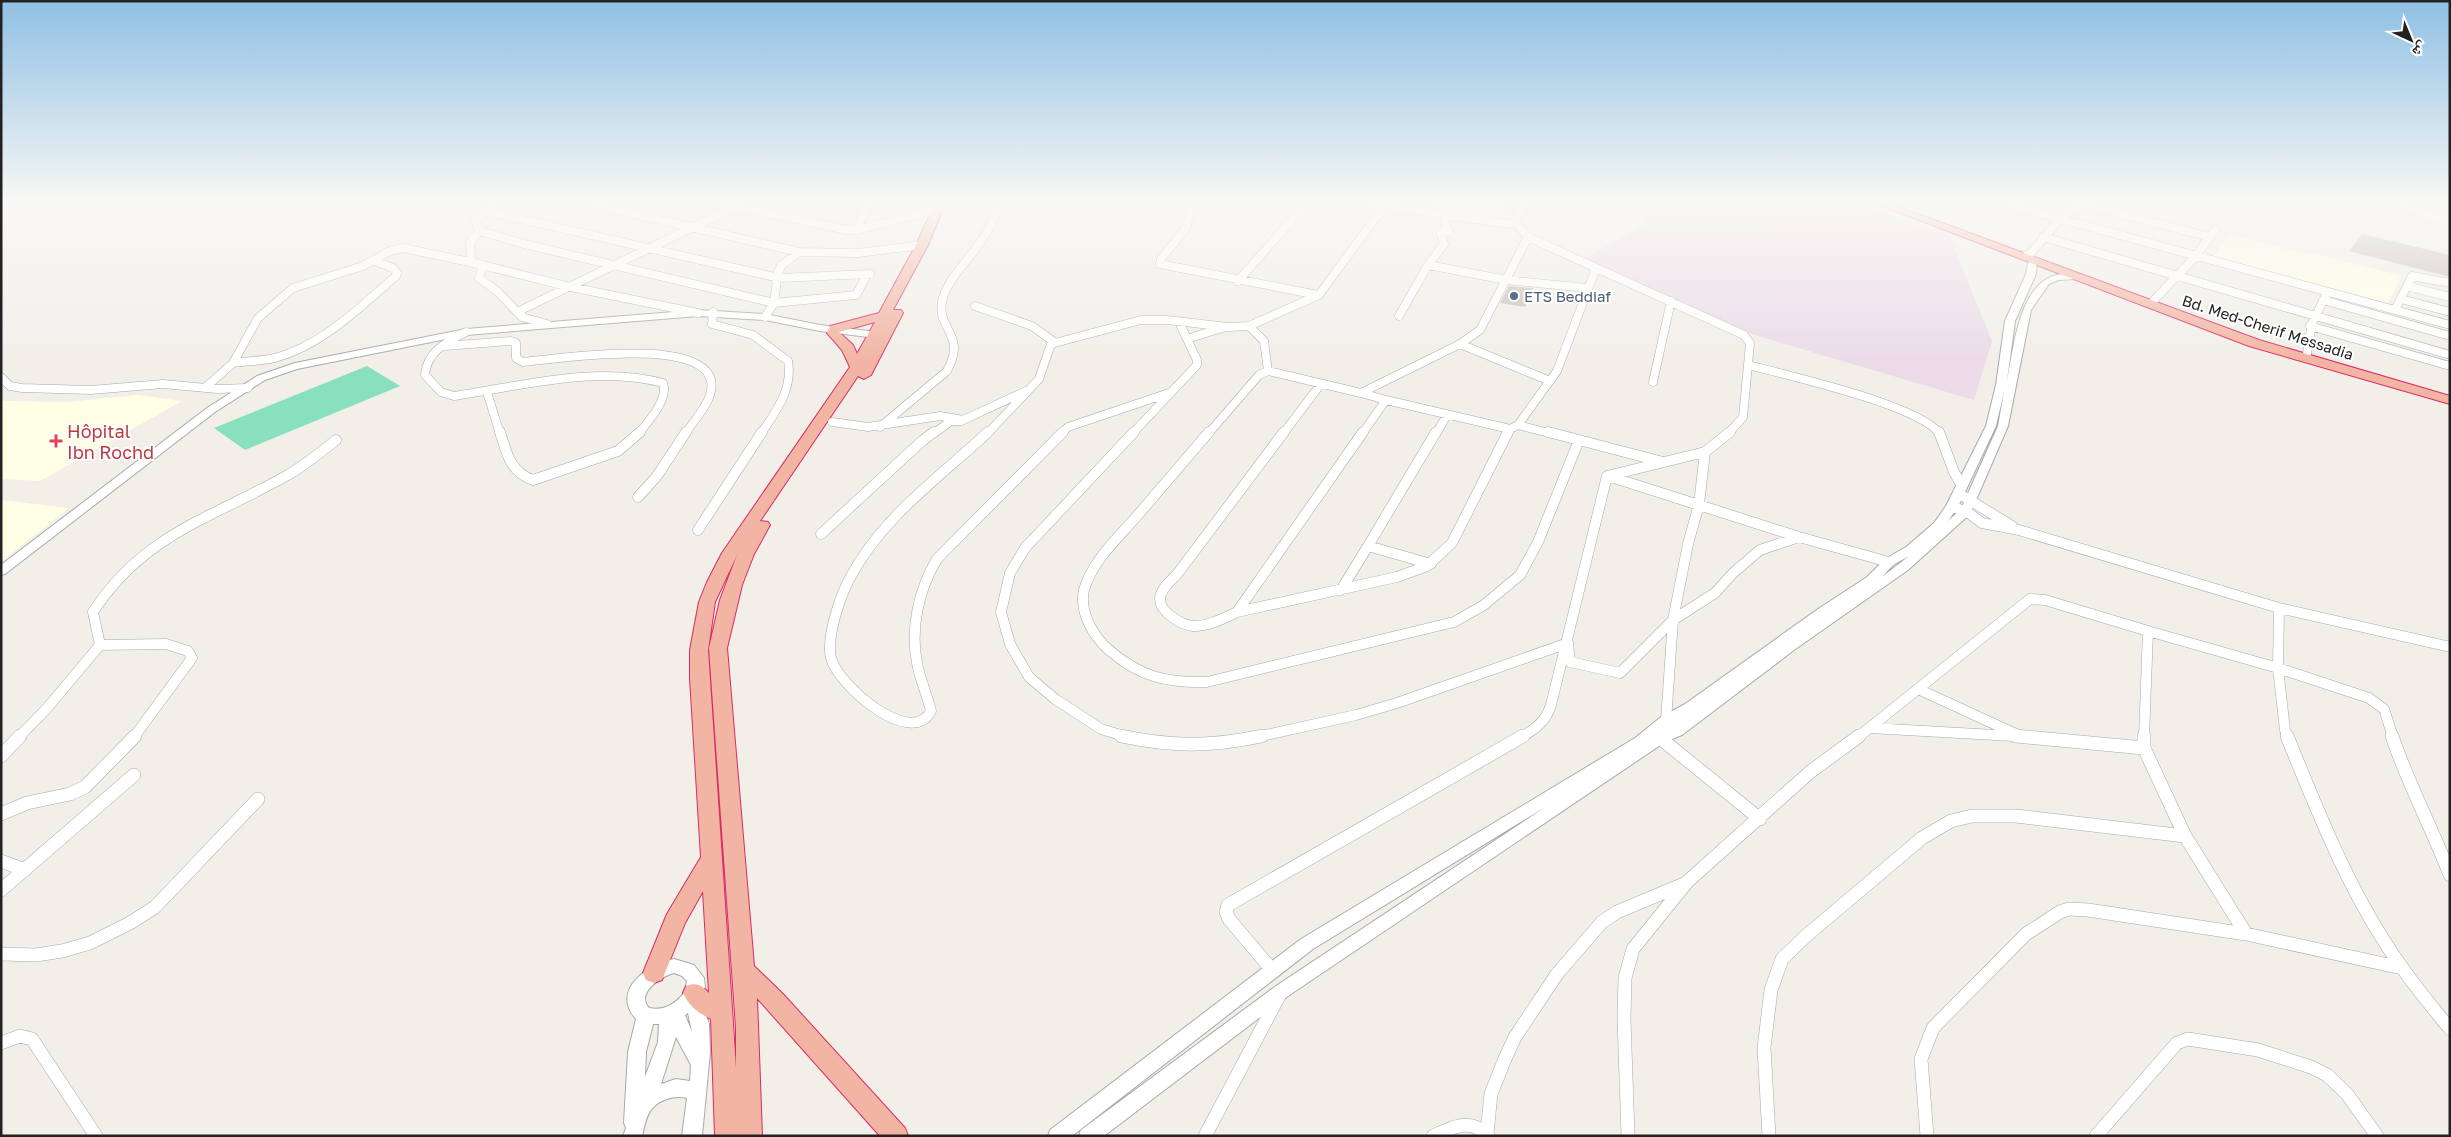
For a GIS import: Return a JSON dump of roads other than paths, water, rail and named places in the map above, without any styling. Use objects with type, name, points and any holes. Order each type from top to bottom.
[{"type":"highway","points":[[727,1136],[722,1013],[699,678],[699,650],[707,602],[728,557],[856,367],[878,339],[884,316],[916,257]]},
{"type":"highway","points":[[750,1136],[748,1028],[718,648],[729,597],[747,551],[772,509],[832,422],[878,339],[918,257]]},
{"type":"highway","name":"Bd. Med-Cherif Messadia","points":[[2033,257],[2254,343],[2450,400]]},
{"type":"highway","name":"Bd. Med-Cherif Messadia","points":[[2033,257],[2246,334],[2307,354],[2450,394]]},
{"type":"highway","points":[[856,367],[848,348],[833,331],[884,316]]},
{"type":"highway","points":[[654,973],[675,920],[712,858]]},
{"type":"highway","points":[[743,970],[775,1001],[896,1136]]},
{"type":"highway","points":[[693,996],[707,1006],[722,1013]]},
{"type":"street","points":[[206,387],[233,363],[241,351],[253,324],[288,290],[375,261],[381,257]]},
{"type":"street","points":[[445,257],[566,286],[698,313]]},
{"type":"street","points":[[471,257],[474,263]]},
{"type":"street","points":[[583,257],[774,303],[856,295],[870,274],[779,278],[688,257]]},
{"type":"street","points":[[522,317],[521,310],[525,306],[629,257]]},
{"type":"street","points":[[765,317],[774,303],[775,289],[779,278],[778,272],[782,265],[792,257]]},
{"type":"street","points":[[880,427],[947,371],[952,364],[956,349],[954,334],[942,303],[948,285],[970,257]]},
{"type":"street","points":[[1163,257],[1160,264],[1172,268],[1319,295]]},
{"type":"street","points":[[1238,281],[1259,257]]},
{"type":"street","points":[[1169,393],[1068,427],[937,559],[920,593],[915,648],[931,711],[925,720],[910,725],[901,723],[847,683],[831,662],[836,612],[848,579],[869,548],[910,503],[1002,419],[1032,388],[1042,375],[1047,349],[1054,342],[1141,320],[1249,326],[1319,295],[1347,257]]},
{"type":"street","points":[[1399,316],[1434,257]]},
{"type":"street","points":[[1361,393],[1460,344],[1480,330],[1518,257]]},
{"type":"street","points":[[1572,257],[1671,300],[1744,335],[1750,343],[1743,417],[1740,424],[1705,452],[1607,476]]},
{"type":"street","points":[[1088,1136],[1282,991],[1660,738],[1677,731],[1789,647],[1904,566],[1962,499],[1987,445],[2001,385],[2010,322],[2031,274],[2030,257]]},
{"type":"street","points":[[2113,257],[2450,355]]},
{"type":"street","points":[[2154,300],[2195,257]]},
{"type":"street","points":[[2195,257],[2450,325]]},
{"type":"street","points":[[233,363],[269,359],[286,354],[335,328],[396,276],[397,273],[393,268],[375,261]]},
{"type":"street","points":[[483,265],[479,278],[498,292],[522,317],[547,324]]},
{"type":"street","points":[[1428,265],[1506,280],[1587,288]]},
{"type":"street","points":[[1320,385],[1178,573],[1165,586],[1160,598],[1162,606],[1167,613],[1185,625],[1206,624],[1236,612],[1397,577],[1431,564],[1452,543],[1514,427],[1557,371],[1596,268]]},
{"type":"street","points":[[1987,445],[2003,426],[2026,310],[2046,282],[2056,277],[2078,276]]},
{"type":"street","points":[[2395,310],[2410,278],[2416,276],[2450,283]]},
{"type":"street","points":[[2407,286],[2450,297]]},
{"type":"street","points":[[2307,354],[2313,315],[2328,292]]},
{"type":"street","points":[[2401,299],[2450,312]]},
{"type":"street","points":[[1653,382],[1671,300]]},
{"type":"street","points":[[2322,300],[2450,336]]},
{"type":"street","points":[[975,306],[1032,326],[1054,342]]},
{"type":"street","points":[[1,571],[211,410],[261,378],[295,366],[466,332],[713,312],[765,317],[878,339]]},
{"type":"street","points":[[698,530],[784,400],[790,372],[788,361],[783,356],[753,335],[712,324],[713,312]]},
{"type":"street","points":[[1179,322],[1197,360],[1197,365],[1025,548],[1010,572],[1001,612],[1010,644],[1030,677],[1084,720],[1101,729],[1122,736],[1163,743],[1225,744],[1396,703],[1568,643]]},
{"type":"street","points":[[1188,339],[1228,326]]},
{"type":"street","points":[[1249,326],[1264,341],[1268,371]]},
{"type":"street","points":[[2310,326],[2450,366]]},
{"type":"street","points":[[466,332],[434,351],[424,365],[425,375],[437,388],[446,394],[454,396],[573,380],[634,375],[654,379],[663,383],[665,388],[662,399],[640,432],[618,451],[533,480],[521,476],[509,460],[487,392]]},
{"type":"street","points":[[441,346],[512,341],[516,343],[516,358],[523,362],[654,354],[678,356],[699,363],[708,373],[711,384],[710,396],[657,476],[638,497]]},
{"type":"street","points":[[1460,344],[1550,381]]},
{"type":"street","points":[[1748,365],[1888,406],[1931,424],[1941,436],[1962,499],[1982,523],[2019,530],[2279,608],[2450,647]]},
{"type":"street","points":[[1579,440],[1538,542],[1520,574],[1503,591],[1454,622],[1207,682],[1181,683],[1153,677],[1125,663],[1105,648],[1090,628],[1083,603],[1086,584],[1094,568],[1259,376],[1268,371],[1447,415],[1579,440],[1664,462]]},
{"type":"street","points":[[1,377],[10,386],[22,388],[91,390],[163,384],[248,388]]},
{"type":"street","points":[[821,534],[922,441],[951,421],[961,421],[1032,388]]},
{"type":"street","points":[[1236,612],[1386,400]]},
{"type":"street","points":[[1341,590],[1447,415]]},
{"type":"street","points":[[832,422],[880,427],[947,416],[961,421]]},
{"type":"street","points":[[100,645],[93,612],[106,590],[123,574],[155,547],[189,524],[281,479],[336,440]]},
{"type":"street","points":[[1666,721],[1673,620],[1688,544],[1699,504],[1705,452]]},
{"type":"street","points":[[1607,476],[1800,537],[1889,562]]},
{"type":"street","points":[[1272,970],[1229,919],[1226,912],[1228,905],[1322,849],[1528,735],[1537,728],[1548,714],[1558,671],[1568,643],[1607,476]]},
{"type":"street","points":[[1962,499],[2019,530]]},
{"type":"street","points":[[1057,1136],[1308,944],[1450,856],[1618,756],[1640,742],[1666,721],[1690,708],[1871,580],[1889,562],[1910,550],[1938,526],[1962,499]]},
{"type":"street","points":[[1568,643],[1570,662],[1620,673],[1673,620],[1715,593],[1733,573],[1760,550],[1800,537]]},
{"type":"street","points":[[1368,546],[1431,564]]},
{"type":"street","points":[[1628,1136],[1624,1019],[1625,978],[1633,949],[1655,919],[1687,882],[1760,819],[1810,772],[1870,728],[2020,605],[2030,600],[2063,603],[2148,631],[2278,668],[2369,698],[2384,709],[2403,769],[2435,834],[2450,875]]},
{"type":"street","points":[[2279,608],[2278,668],[2285,730],[2323,824],[2370,914],[2402,968],[2450,1029]]},
{"type":"street","points":[[2148,631],[2144,748],[2185,836],[2246,934]]},
{"type":"street","points":[[1,756],[48,707],[100,645],[169,644],[185,648],[191,652],[192,658],[141,730],[85,787],[70,794],[27,803],[1,814]]},
{"type":"street","points":[[1918,689],[2021,736]]},
{"type":"street","points":[[1870,728],[2021,736],[2144,748]]},
{"type":"street","points":[[1660,738],[1760,819]]},
{"type":"street","points":[[1,890],[134,775]]},
{"type":"street","points":[[1,954],[46,955],[73,950],[110,935],[136,921],[155,907],[258,799]]},
{"type":"street","points":[[1769,1136],[1764,1048],[1771,990],[1782,959],[1807,935],[1922,838],[1951,821],[1972,816],[2016,816],[2185,836]]},
{"type":"street","points":[[1,861],[25,870]]},
{"type":"street","points":[[1487,1134],[1491,1094],[1504,1060],[1515,1037],[1557,974],[1602,922],[1617,912],[1687,882]]},
{"type":"street","points":[[1927,1136],[1921,1059],[1933,1028],[1988,970],[2026,934],[2060,912],[2069,909],[2088,910],[2246,934],[2402,968]]},
{"type":"street","points":[[674,966],[691,971],[696,977],[697,985],[693,996],[672,1014],[656,1017],[646,1015],[639,1010],[636,1004],[639,987],[654,973],[674,966]]},
{"type":"street","points":[[1205,1136],[1282,991]]},
{"type":"street","points":[[692,1136],[700,1064],[700,1023],[693,996]]},
{"type":"street","points":[[672,1014],[700,1064]]},
{"type":"street","points":[[632,1134],[666,1042],[672,1014]]},
{"type":"street","points":[[632,1134],[636,1052],[646,1015]]},
{"type":"street","points":[[1,1043],[18,1036],[27,1036],[32,1039],[96,1136]]},
{"type":"street","points":[[2096,1136],[2176,1043],[2188,1039],[2258,1050],[2311,1067],[2327,1075],[2348,1094],[2377,1136]]},
{"type":"street","points":[[644,1104],[665,1090],[676,1087],[686,1087],[697,1092]]},
{"type":"street","points":[[1433,1136],[1465,1123],[1478,1127],[1487,1134]]},
{"type":"place","name":"ETS Beddiaf","points":[[1514,296]]},
{"type":"place","name":"Hôpital Ibn Rochd","points":[[56,441]]}]
